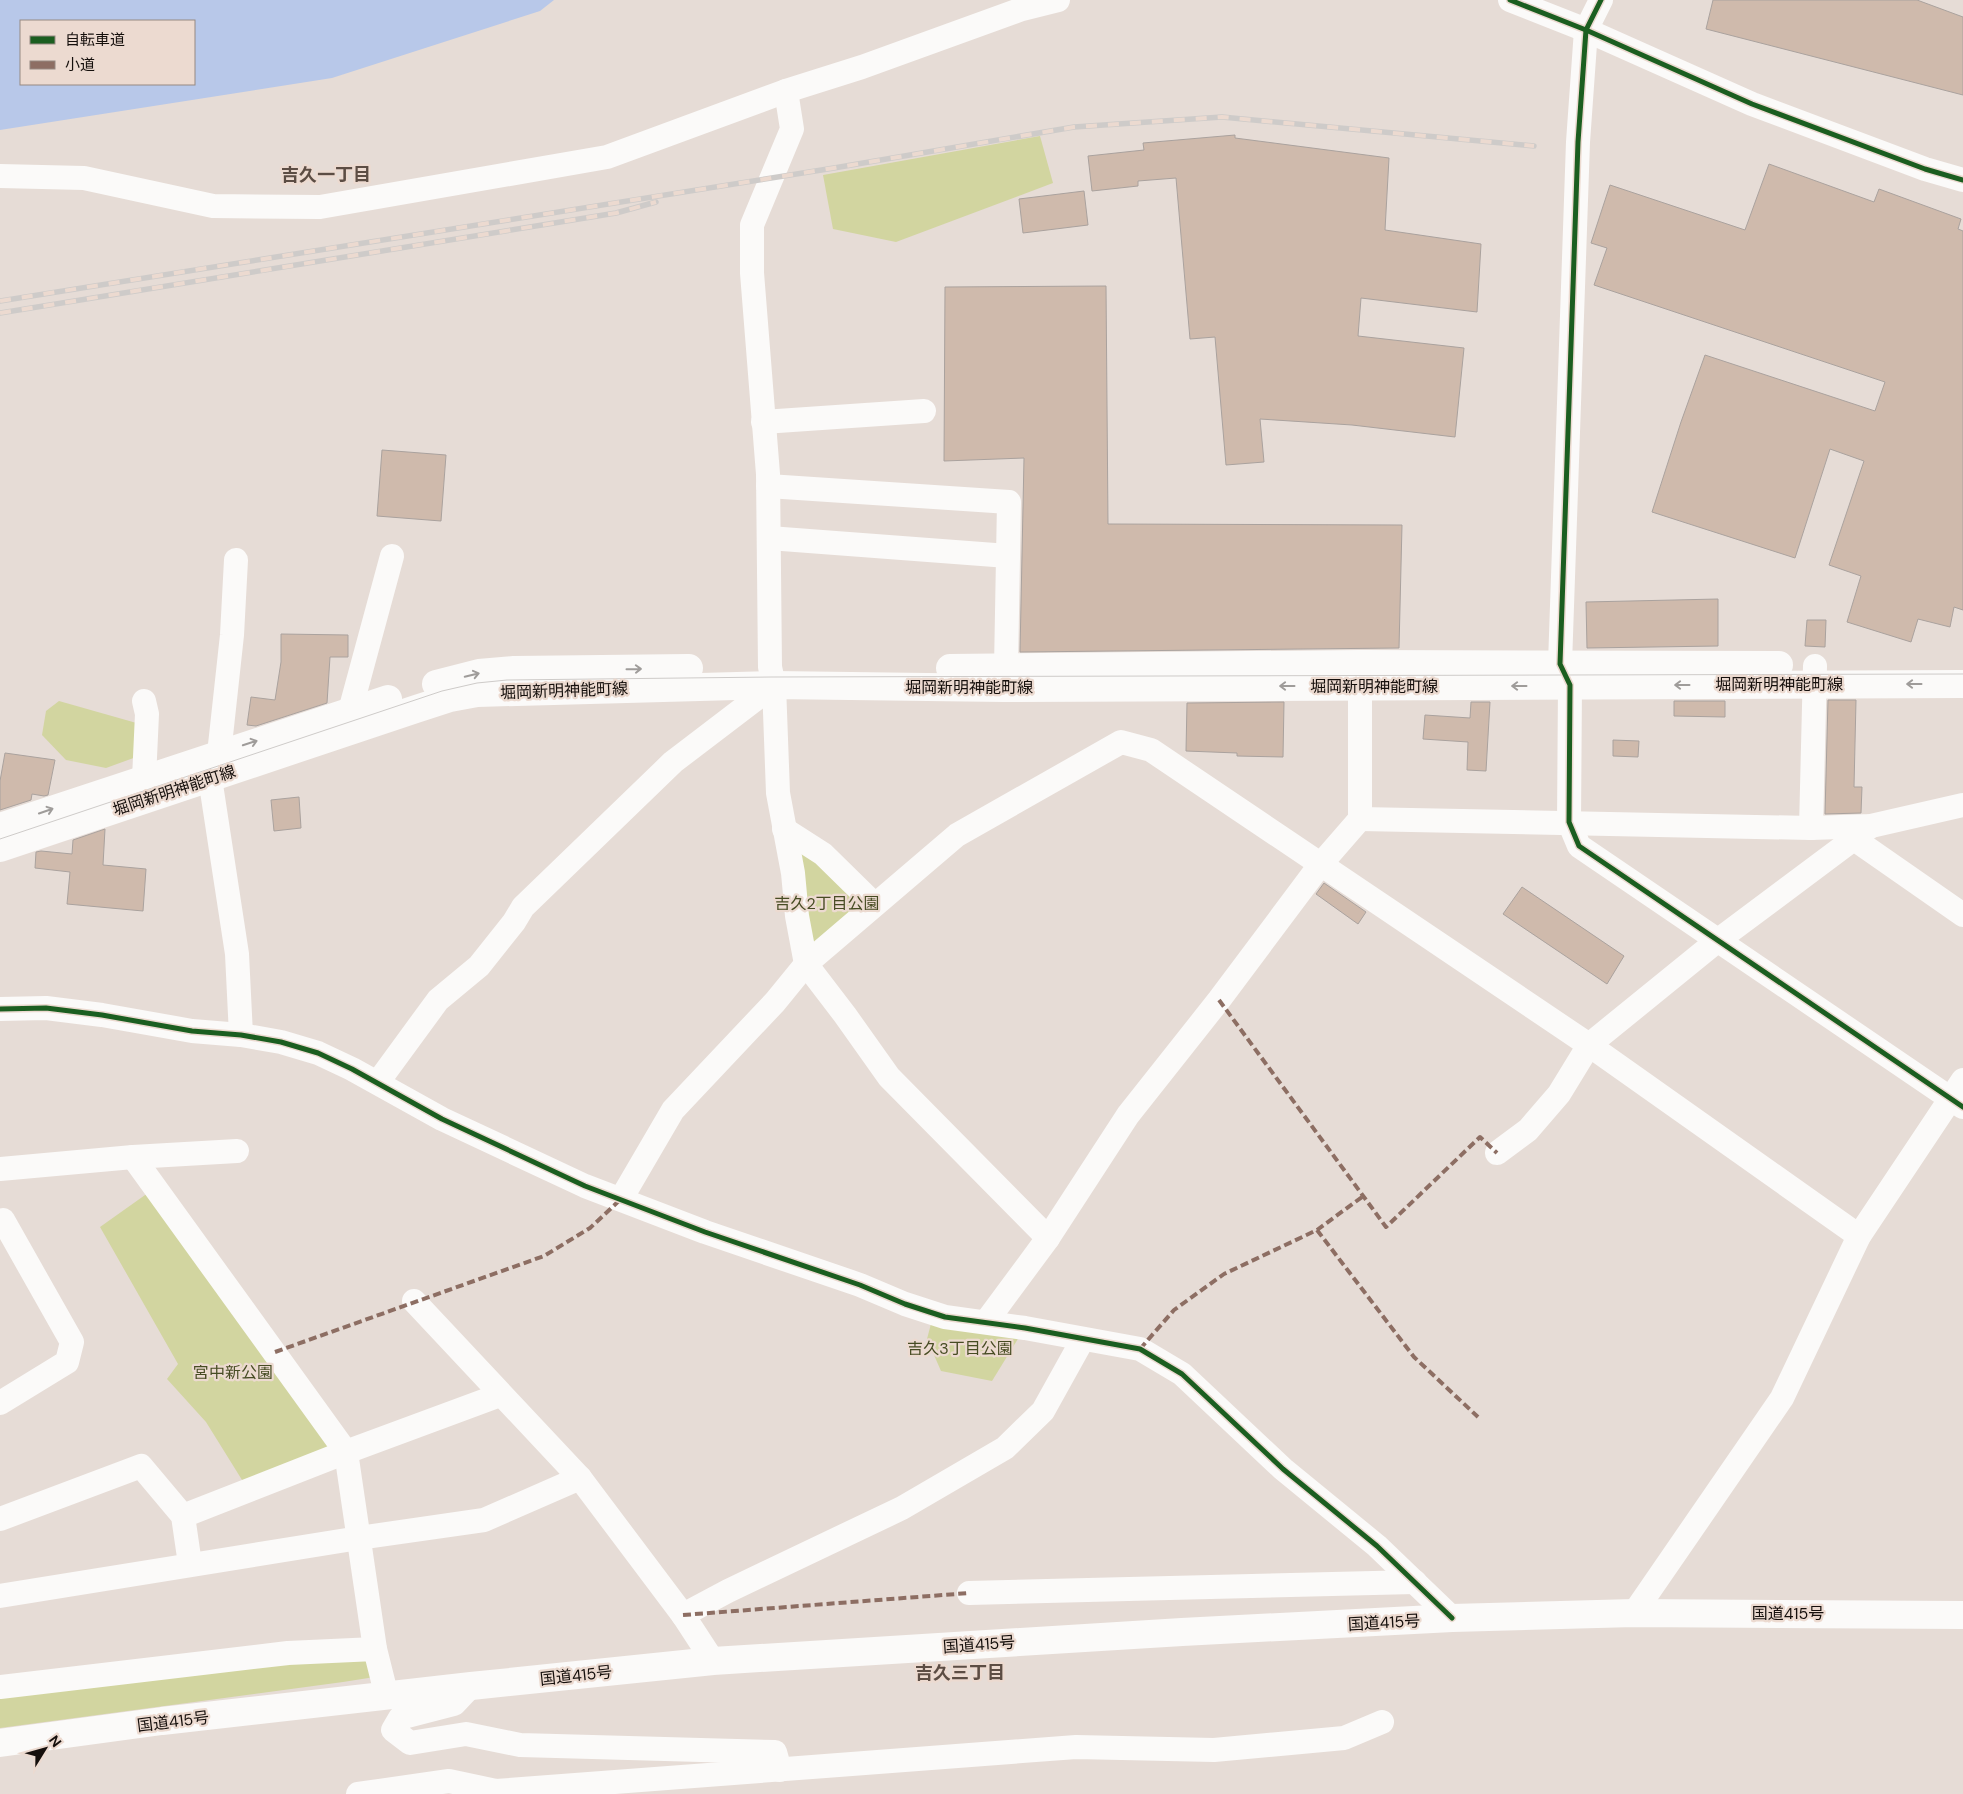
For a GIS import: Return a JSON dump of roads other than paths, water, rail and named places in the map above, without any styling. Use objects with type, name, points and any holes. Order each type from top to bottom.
[{"type":"main road","name":"堀岡新明神能町線","points":[[1814,675],[1963,665]]},
{"type":"main road","name":"堀岡新明神能町線","points":[[0,827],[144,779],[214,766],[450,698],[477,693],[772,676],[1006,668],[1360,675],[1814,675],[1963,684]]},
{"type":"main road","name":"堀岡新明神能町線","points":[[0,848],[214,766],[350,711],[479,673],[514,670],[772,676],[1004,688],[1360,675]]},
{"type":"main road","name":"国道415号","points":[[0,1743],[162,1721],[714,1661],[1182,1632],[1452,1618],[1634,1613],[1963,1615]]},
{"type":"street","points":[[0,176],[84,178],[213,206],[320,207],[607,158],[786,91],[1022,9],[1058,0]]},
{"type":"street","points":[[1510,0],[1586,30],[1752,104],[1925,168],[1963,180]]},
{"type":"street","points":[[1600,0],[1586,30],[1578,142],[1565,675],[1569,822],[1579,846],[1717,941],[1959,1096],[1859,1236],[1782,1398],[1634,1613]]},
{"type":"street","points":[[786,91],[792,129],[752,225],[752,273],[768,486],[772,676],[778,793],[793,873],[806,964],[890,1077],[1048,1238]]},
{"type":"street","points":[[763,422],[924,411]]},
{"type":"street","points":[[768,486],[1009,502],[1006,668]]},
{"type":"street","points":[[769,538],[1008,556]]},
{"type":"street","points":[[350,711],[392,556]]},
{"type":"street","points":[[236,560],[232,634],[214,766],[237,954],[241,1035]]},
{"type":"street","points":[[986,1322],[1048,1238],[1128,1115],[1219,1000],[1320,865],[1360,819],[1360,675]]},
{"type":"street","points":[[1812,828],[1814,675]]},
{"type":"street","points":[[378,1082],[438,1000],[479,966],[514,922],[523,907],[673,762],[772,676]]},
{"type":"street","points":[[144,701],[147,714],[144,779]]},
{"type":"street","points":[[621,1199],[673,1110],[776,1002],[806,964],[957,835],[1121,742],[1151,750],[1589,1045],[1859,1236]]},
{"type":"street","points":[[1360,819],[1812,828],[1862,832],[1963,805]]},
{"type":"street","points":[[784,829],[823,854],[874,904]]},
{"type":"street","points":[[1862,832],[1963,915]]},
{"type":"street","points":[[1497,1152],[1528,1130],[1559,1094],[1589,1045],[1717,941],[1862,832]]},
{"type":"street","points":[[0,1009],[46,1008],[102,1014],[192,1031],[241,1035],[280,1042],[318,1054],[378,1082],[442,1119],[585,1186],[705,1232],[860,1285],[905,1304],[945,1317],[986,1322],[1140,1349],[1182,1374],[1283,1469],[1377,1546],[1452,1618]]},
{"type":"street","points":[[0,1169],[134,1157],[237,1151]]},
{"type":"street","points":[[134,1157],[346,1452],[375,1650],[387,1697]]},
{"type":"street","points":[[0,1221],[3,1220],[72,1342],[67,1362],[0,1403]]},
{"type":"street","points":[[414,1301],[500,1395],[580,1478],[683,1615],[714,1661]]},
{"type":"street","points":[[683,1615],[728,1591],[902,1508],[1005,1448],[1043,1411],[1082,1339]]},
{"type":"street","points":[[183,1516],[346,1452],[500,1395]]},
{"type":"street","points":[[0,1519],[141,1466],[183,1516],[190,1564]]},
{"type":"street","points":[[0,1596],[190,1564],[484,1520],[580,1478]]},
{"type":"street","points":[[969,1594],[1415,1582]]},
{"type":"street","points":[[0,1687],[288,1653],[375,1650]]},
{"type":"street","points":[[471,1686],[454,1704],[400,1718],[393,1730],[410,1743],[466,1734],[520,1745],[775,1752],[780,1770]]},
{"type":"street","points":[[358,1794],[448,1781],[496,1791],[1076,1747],[1214,1750],[1344,1738],[1382,1722]]},
{"type":"water","points":[[0,0],[554,0],[540,11],[332,78],[0,130]]},
{"type":"tram line","points":[[0,839],[442,691],[477,683],[507,680],[772,677],[1963,674]]},
{"type":"railway","points":[[0,301],[834,168],[1074,127],[1222,117],[1534,146]]},
{"type":"railway","points":[[0,313],[616,213],[656,202]]},
{"type":"district","name":"吉久一丁目","points":[[326,175]]},
{"type":"district","name":"吉久三丁目","points":[[960,1673]]},
{"type":"park label","name":"吉久2丁目公園","points":[[827,903]]},
{"type":"park label","name":"吉久3丁目公園","points":[[960,1348]]},
{"type":"park label","name":"宮中新公園","points":[[233,1372]]}]
